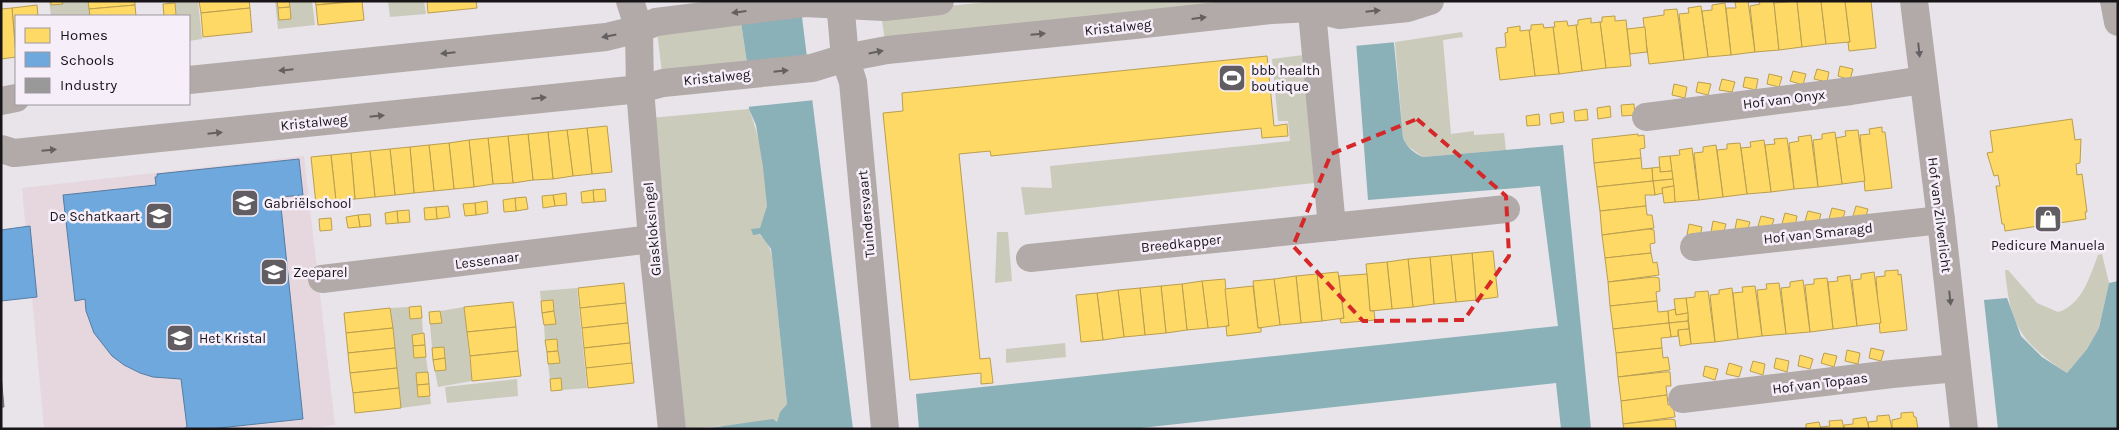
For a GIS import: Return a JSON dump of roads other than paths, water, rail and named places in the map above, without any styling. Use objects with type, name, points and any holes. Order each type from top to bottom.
[{"type":"street","name":"Glaskloksingel","points":[[630,1],[647,25],[651,86],[652,239],[671,419]]},
{"type":"street","points":[[190,80],[606,37],[647,25],[805,3],[840,3],[884,7],[940,1]]},
{"type":"street","name":"Hof van Zilverlicht","points":[[1914,1],[1964,429]]},
{"type":"street","points":[[2114,1],[2118,22]]},
{"type":"street","name":"Tuindersvaart","points":[[840,3],[845,58],[853,82],[885,429]]},
{"type":"street","points":[[1311,4],[1332,227]]},
{"type":"street","name":"Kristalweg","points":[[1,148],[14,153],[651,86],[812,68],[845,58],[887,50],[1135,25],[1311,4],[1339,15],[1419,4]]},
{"type":"street","name":"Hof van Onyx","points":[[1646,117],[1851,92],[1922,80]]},
{"type":"street","points":[[1,101],[15,98]]},
{"type":"street","name":"Breedkapper","points":[[1030,258],[1506,209]]},
{"type":"street","name":"Hof van Smaragd","points":[[1694,246],[1941,220]]},
{"type":"street","name":"Lessenaar","points":[[322,280],[652,239]]},
{"type":"street","name":"Hof van Topaas","points":[[1682,399],[1958,368]]},
{"type":"water","points":[[800,1],[853,429],[703,429],[773,419],[777,422],[780,412],[787,404],[771,249],[760,234],[753,235],[751,229],[760,228],[767,206],[756,125],[749,109],[747,63],[741,22]]},
{"type":"water","points":[[1353,1],[1390,1],[1403,138],[1414,152],[1423,157],[1563,145],[1591,429],[1561,429],[1556,383],[1131,429],[919,429],[916,394],[1558,326],[1540,186],[1368,200]]},
{"type":"water","points":[[2118,281],[2118,429],[1998,429],[1984,300],[2007,298],[2021,336],[2042,357],[2067,373],[2087,349],[2099,328],[2109,283]]},
{"type":"place","name":"bbb health boutique","points":[[1232,78]]},
{"type":"place","name":"Gabriëlschool","points":[[245,203]]},
{"type":"place","name":"De Schatkaart","points":[[159,216]]},
{"type":"place","name":"Pedicure Manuela","points":[[2048,219]]},
{"type":"place","name":"Zeeparel","points":[[274,272]]},
{"type":"place","name":"Het Kristal","points":[[180,338]]}]
